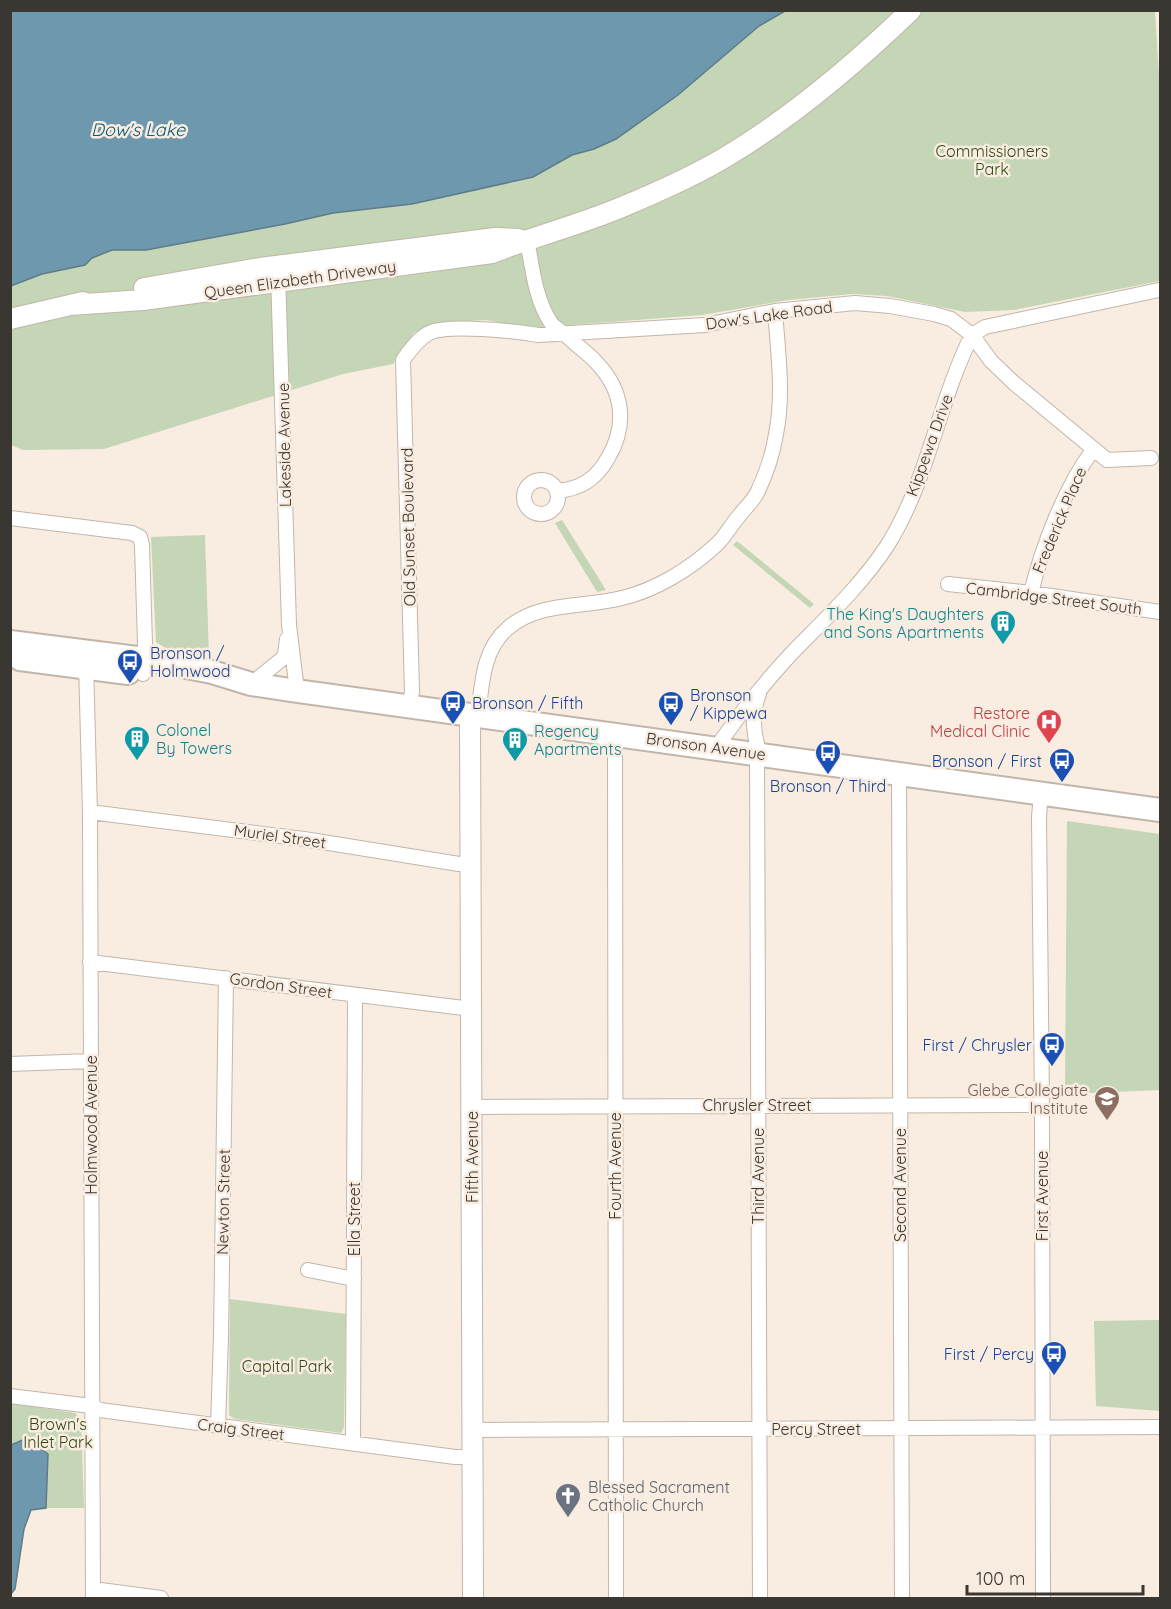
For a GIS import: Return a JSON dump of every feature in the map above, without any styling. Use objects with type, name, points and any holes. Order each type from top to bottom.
[{"type":"main road","name":"Queen Elizabeth Driveway","points":[[10,319],[70,305],[143,300],[278,274],[495,238],[527,239],[585,222],[686,179],[728,156],[779,122],[827,85],[911,10]]},
{"type":"main road","name":"Bronson Avenue","points":[[10,642],[87,660]]},
{"type":"main road","name":"Bronson Avenue","points":[[10,657],[87,660],[212,672],[251,684],[297,691],[899,772],[1161,810]]},
{"type":"main road","name":"Fifth Avenue","points":[[473,1599],[470,863],[474,715]]},
{"type":"street","points":[[527,239],[534,277],[552,324],[595,360],[612,382],[619,403],[620,428],[615,447],[596,475],[573,490],[557,491]]},
{"type":"street","name":"Lakeside Avenue","points":[[278,274],[289,625],[297,691]]},
{"type":"street","points":[[1151,458],[1107,460],[995,366],[972,334],[985,327],[1159,290]]},
{"type":"street","name":"Dow's Lake Road","points":[[410,351],[430,332],[444,330],[516,331],[538,335],[705,325],[775,311],[855,303],[890,306],[946,317],[972,334]]},
{"type":"street","points":[[474,715],[484,665],[494,644],[509,627],[535,613],[553,608],[608,601],[636,594],[678,574],[717,544],[757,492],[776,434],[779,407],[780,378],[775,311]]},
{"type":"street","name":"Kippewa Drive","points":[[716,748],[762,687],[849,596],[888,545],[921,479],[958,362],[972,334]]},
{"type":"street","name":"Old Sunset Boulevard","points":[[410,351],[403,360],[412,691],[410,706]]},
{"type":"street","name":"Frederick Place","points":[[1031,593],[1038,563],[1077,471],[1093,450]]},
{"type":"street","points":[[10,518],[132,533],[140,537],[144,667]]},
{"type":"street","name":"Cambridge Street South","points":[[948,584],[1031,593],[1161,612]]},
{"type":"street","name":"Lakeside Avenue","points":[[251,684],[282,659],[285,654],[289,625]]},
{"type":"street","name":"Holmwood Avenue","points":[[87,660],[90,812],[93,1594]]},
{"type":"street","name":"Kippewa Drive","points":[[758,754],[753,723],[756,701],[762,687]]},
{"type":"street","name":"Fourth Avenue","points":[[615,734],[616,1599]]},
{"type":"street","name":"Third Avenue","points":[[758,754],[760,1599]]},
{"type":"street","name":"Second Avenue","points":[[899,772],[902,1599]]},
{"type":"street","name":"First Avenue","points":[[1041,793],[1038,817],[1042,1105],[1043,1599]]},
{"type":"street","name":"Muriel Street","points":[[90,812],[304,839],[449,862],[470,863]]},
{"type":"street","name":"Gordon Street","points":[[90,962],[472,1009]]},
{"type":"street","name":"Newton Street","points":[[218,1426],[225,978]]},
{"type":"street","name":"Ella Street","points":[[353,1443],[355,995]]},
{"type":"street","points":[[10,1064],[91,1061]]},
{"type":"street","name":"Chrysler Street","points":[[472,1107],[1042,1105]]},
{"type":"street","points":[[308,1270],[354,1279]]},
{"type":"street","name":"Craig Street","points":[[10,1396],[218,1426],[455,1457],[472,1457]]},
{"type":"street","name":"Percy Street","points":[[472,1430],[1161,1427]]},
{"type":"street","points":[[93,1594],[162,1599]]},
{"type":"green space","name":"Commissioners Park","points":[[785,11],[1155,11],[1160,92],[1160,281],[1014,310],[965,312],[887,296],[852,294],[788,300],[702,315],[531,328],[486,320],[451,322],[427,326],[414,333],[393,364],[343,374],[104,449],[23,450],[11,445],[11,286],[42,274],[85,265],[92,258],[112,250],[146,250],[333,213],[388,207],[533,177],[572,155],[594,149],[616,139],[678,95],[759,26]]},
{"type":"green space","points":[[562,520],[606,590],[597,592],[555,523]]},
{"type":"green space","points":[[205,535],[209,657],[170,651],[156,642],[151,537]]},
{"type":"green space","points":[[737,541],[814,604],[810,608],[733,545]]},
{"type":"green space","points":[[1067,821],[1160,834],[1160,1090],[1065,1094]]},
{"type":"green space","name":"Capital Park","points":[[230,1299],[346,1314],[344,1427],[341,1433],[235,1419],[229,1415]]},
{"type":"green space","points":[[1160,1320],[1160,1411],[1096,1406],[1094,1321]]},
{"type":"green space","name":"Brown's Inlet Park","points":[[10,1403],[75,1413],[81,1420],[84,1508],[46,1508],[48,1454],[27,1438],[11,1445]]},
{"type":"water","name":"Dow's Lake","points":[[11,10],[785,11],[759,26],[678,95],[616,139],[594,149],[572,155],[533,177],[412,204],[333,213],[146,250],[112,250],[92,258],[85,265],[42,274],[11,286]]},
{"type":"water","points":[[27,1438],[48,1454],[46,1508],[31,1510],[24,1529],[15,1589],[11,1594],[11,1445]]},
{"type":"place","name":"The King's Daughters and Sons Apartments","points":[[1003,646]]},
{"type":"place","name":"Bronson / Holmwood","points":[[130,685]]},
{"type":"place","name":"Bronson / Fifth","points":[[453,726]]},
{"type":"place","name":"Bronson / Kippewa","points":[[671,727]]},
{"type":"place","name":"Restore Medical Clinic","points":[[1049,745]]},
{"type":"place","name":"Colonel By Towers","points":[[137,762]]},
{"type":"place","name":"Regency Apartments","points":[[515,763]]},
{"type":"place","name":"Bronson / Third","points":[[828,776]]},
{"type":"place","name":"Bronson / First","points":[[1062,784]]},
{"type":"place","name":"First / Chrysler","points":[[1052,1068]]},
{"type":"place","name":"Glebe Collegiate Institute","points":[[1107,1122]]},
{"type":"place","name":"First / Percy","points":[[1054,1377]]},
{"type":"place","name":"Blessed Sacrament Catholic Church","points":[[568,1519]]}]
